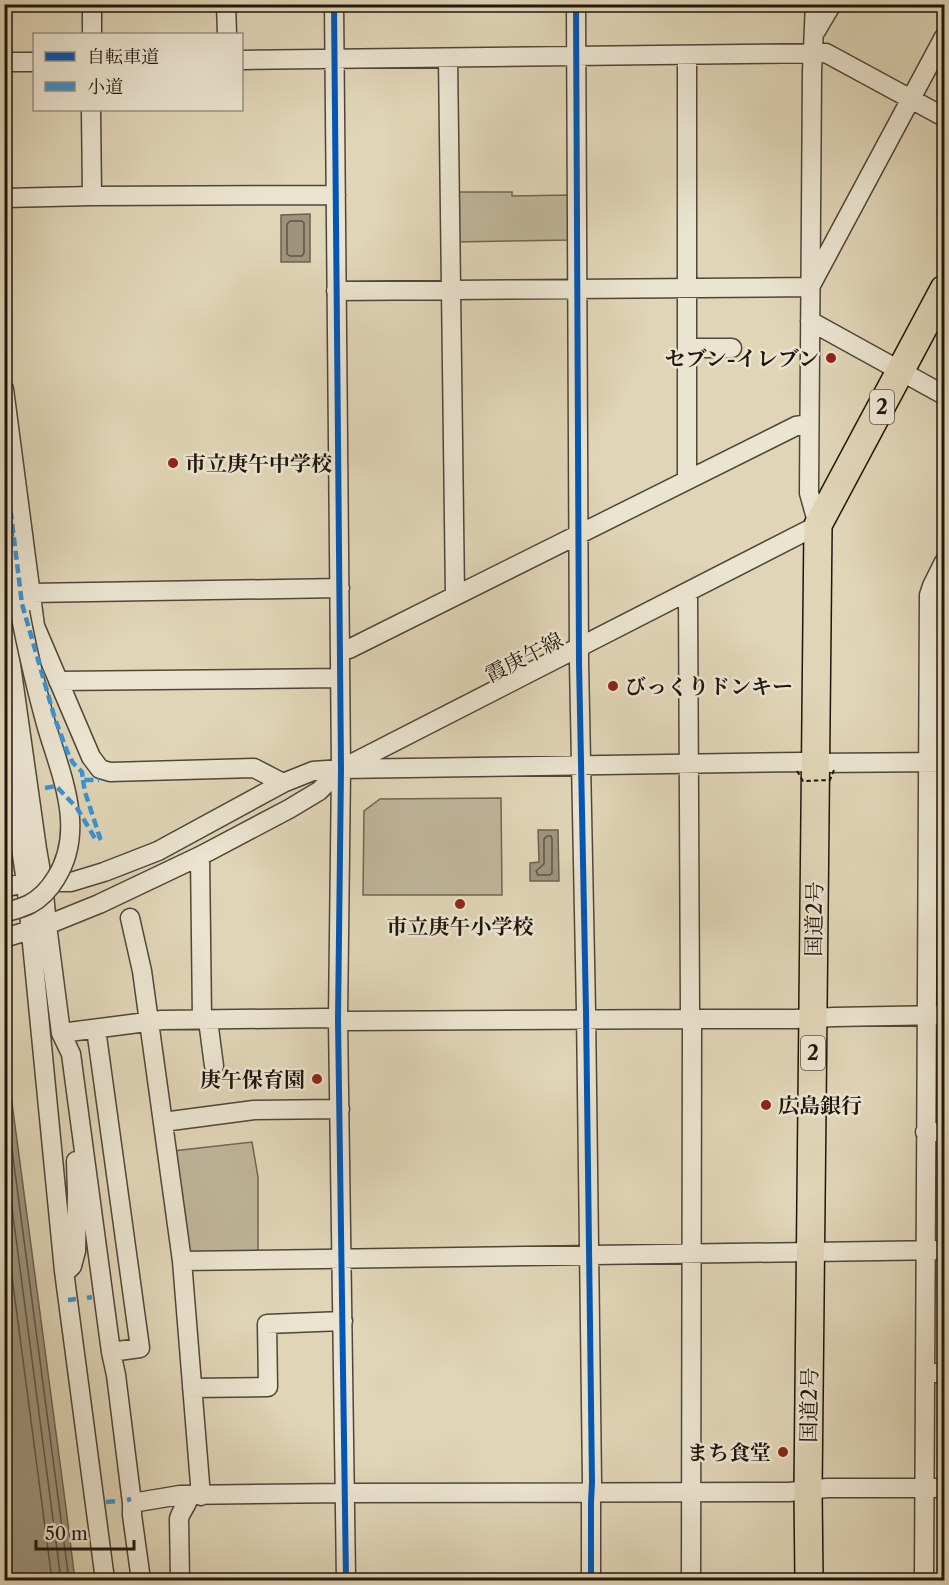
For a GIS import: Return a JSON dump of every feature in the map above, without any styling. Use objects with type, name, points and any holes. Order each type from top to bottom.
[{"type":"highway","name":"国道2号","points":[[809,1581],[818,525],[945,289]]},
{"type":"street","points":[[92,4],[92,33]]},
{"type":"street","points":[[226,4],[227,33]]},
{"type":"street","points":[[334,4],[341,769],[338,1020],[346,1581]]},
{"type":"street","points":[[576,4],[579,648],[586,1020],[591,1581]]},
{"type":"street","points":[[815,4],[809,493],[818,525]]},
{"type":"street","points":[[815,33],[832,4]]},
{"type":"street","points":[[810,287],[945,37]]},
{"type":"street","points":[[243,60],[826,53],[945,117]]},
{"type":"street","points":[[687,56],[687,480]]},
{"type":"street","points":[[448,58],[454,596]]},
{"type":"street","points":[[4,62],[33,62]]},
{"type":"street","points":[[91,111],[92,196]]},
{"type":"street","points":[[4,198],[336,195]]},
{"type":"street","points":[[336,291],[810,287]]},
{"type":"street","points":[[810,321],[945,394]]},
{"type":"street","points":[[687,348],[732,348]]},
{"type":"street","points":[[4,389],[35,626],[91,757],[100,769],[110,772],[254,768],[283,783]]},
{"type":"street","points":[[340,649],[349,649],[796,426],[809,424]]},
{"type":"street","name":"霞庚午線","points":[[341,769],[818,525]]},
{"type":"street","points":[[4,535],[37,849],[35,882]]},
{"type":"street","points":[[924,1581],[926,1015],[936,762],[929,595],[945,562]]},
{"type":"street","points":[[31,593],[340,588]]},
{"type":"street","points":[[688,593],[692,1581]]},
{"type":"street","points":[[4,913],[32,903],[53,883],[68,854],[71,836],[69,804],[31,668],[12,614]]},
{"type":"street","points":[[58,681],[340,678]]},
{"type":"street","points":[[4,735],[35,882],[64,1271],[105,1581]]},
{"type":"street","points":[[4,888],[35,882],[71,882],[104,872],[158,851],[283,783],[313,771],[802,762],[816,768],[936,762]]},
{"type":"street","points":[[8,937],[39,928],[99,904],[200,856],[319,791],[341,769]]},
{"type":"street","points":[[200,856],[205,1019],[209,1028],[214,1066]]},
{"type":"street","points":[[130,918],[150,1022],[182,1261],[192,1388],[195,1496],[180,1514],[180,1581]]},
{"type":"street","points":[[39,928],[61,1033],[71,1054],[116,1375],[141,1581]]},
{"type":"street","points":[[61,1033],[162,1020],[205,1019],[326,1018],[345,1021],[795,1019],[945,1015]]},
{"type":"street","points":[[96,1029],[140,1348],[111,1352]]},
{"type":"street","points":[[163,1122],[254,1110],[340,1109]]},
{"type":"street","points":[[925,1132],[945,1132]]},
{"type":"street","points":[[64,1271],[72,1266],[76,1251],[75,1161],[80,1153],[85,1152]]},
{"type":"street","points":[[182,1261],[945,1250]]},
{"type":"street","points":[[192,1388],[268,1387],[267,1324],[343,1321]]},
{"type":"street","points":[[925,1373],[945,1373]]},
{"type":"street","points":[[132,1503],[180,1495],[691,1493],[808,1491],[827,1488],[945,1488]]},
{"type":"path","points":[[816,768],[830,780],[803,780],[816,768]]},
{"type":"shaded area","points":[[455,192],[512,192],[512,196],[570,195],[571,240],[456,242]]},
{"type":"shaded area","points":[[944,775],[944,857],[931,857],[935,776]]},
{"type":"shaded area","points":[[501,798],[502,895],[363,895],[364,811],[380,799]]},
{"type":"shaded area","points":[[252,1142],[258,1177],[258,1254],[194,1256],[187,1251],[173,1151]]},
{"type":"water","points":[[310,214],[310,262],[281,262],[281,215]]},
{"type":"water","points":[[538,830],[558,830],[559,881],[530,881],[530,863],[539,862]]},
{"type":"water","points":[[4,1043],[66,1508],[75,1580],[5,1580]]},
{"type":"marked path","points":[[4,457],[22,604],[55,719],[67,751],[73,763],[82,772],[83,780],[99,780]]},
{"type":"marked path","points":[[45,788],[56,786],[77,808],[96,840],[100,838],[83,780]]},
{"type":"marked path","points":[[87,1298],[92,1297]]},
{"type":"marked path","points":[[68,1300],[76,1299]]},
{"type":"marked path","points":[[127,1500],[131,1499]]},
{"type":"marked path","points":[[106,1502],[119,1501]]},
{"type":"cycle path","points":[[334,4],[341,769],[338,1020],[346,1580]]},
{"type":"cycle path","points":[[576,4],[579,662],[586,1011],[592,1482],[591,1580]]},
{"type":"place","name":"セブン-イレブン","points":[[831,358]]},
{"type":"place","name":"市立庚午中学校","points":[[173,463]]},
{"type":"place","name":"びっくりドンキー","points":[[613,686]]},
{"type":"place","name":"市立庚午小学校","points":[[460,904]]},
{"type":"place","name":"庚午保育園","points":[[317,1079]]},
{"type":"place","name":"広島銀行","points":[[766,1105]]},
{"type":"place","name":"まち食堂","points":[[783,1452]]}]
